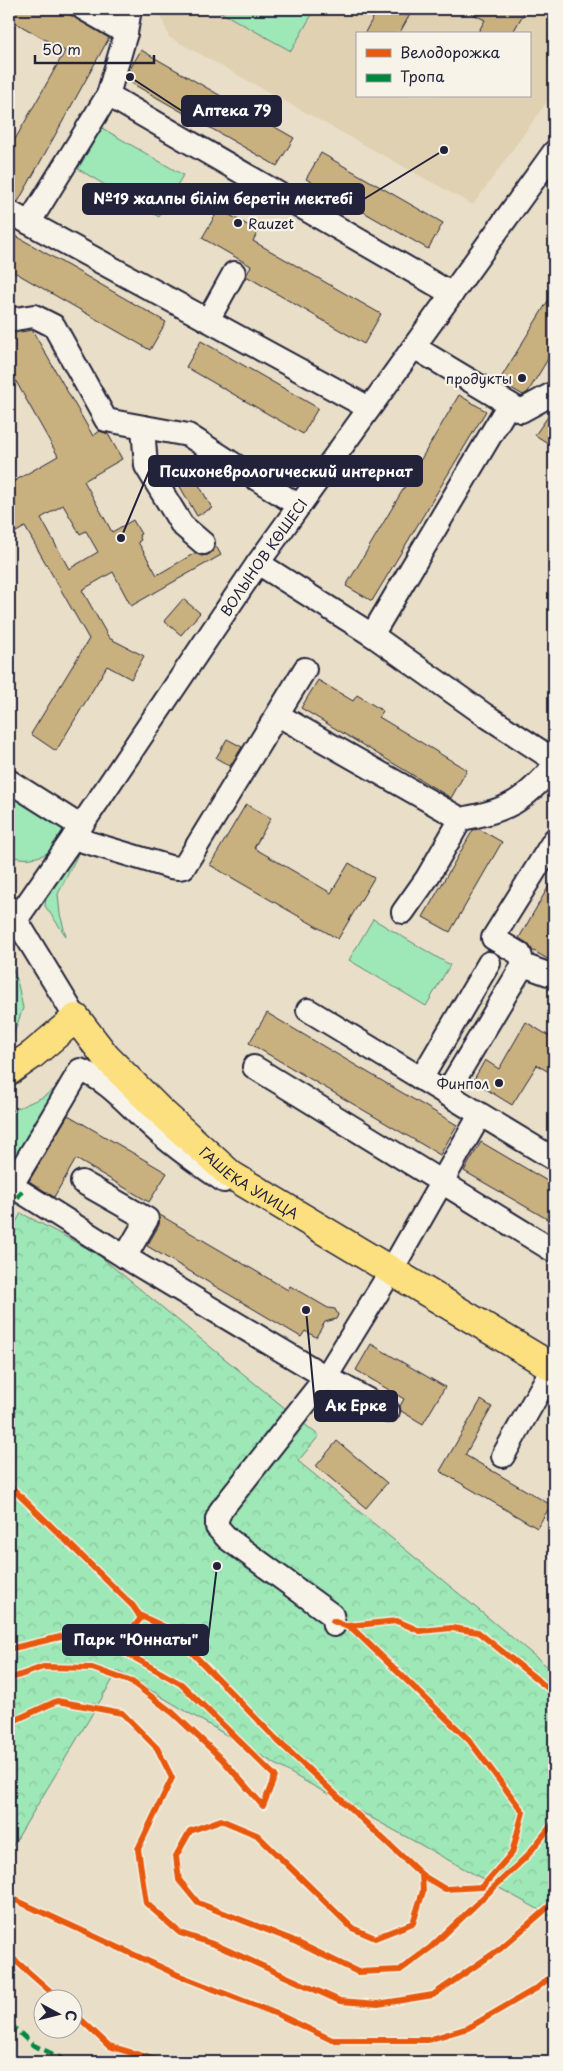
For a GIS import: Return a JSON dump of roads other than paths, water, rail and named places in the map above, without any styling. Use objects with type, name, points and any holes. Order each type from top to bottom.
[{"type":"main road","points":[[9,1071],[32,1055],[76,1018]]},
{"type":"main road","name":"ГАШЕКА УЛИЦА","points":[[76,1018],[106,1057],[159,1110],[232,1175],[387,1277],[554,1368]]},
{"type":"street","points":[[84,9],[126,33]]},
{"type":"street","points":[[29,223],[108,95],[126,33],[130,9]]},
{"type":"street","points":[[108,95],[452,294]]},
{"type":"street","name":"ВОЛЫНОВ КӨШЕСІ","points":[[12,914],[77,832],[258,563],[554,152]]},
{"type":"street","points":[[9,212],[369,408]]},
{"type":"street","points":[[208,320],[234,273]]},
{"type":"street","points":[[9,320],[34,316],[54,326],[106,420],[188,435],[299,506]]},
{"type":"street","points":[[414,347],[521,411],[554,393]]},
{"type":"street","points":[[372,636],[509,404]]},
{"type":"street","points":[[143,427],[146,466],[182,525],[204,543]]},
{"type":"street","points":[[258,563],[372,636],[485,715],[554,760]]},
{"type":"street","points":[[9,781],[77,832],[170,867],[184,867],[305,669]]},
{"type":"street","points":[[278,715],[461,819],[509,807],[536,788],[554,766]]},
{"type":"street","points":[[403,912],[427,878],[461,819]]},
{"type":"street","points":[[446,1094],[523,965],[520,954],[493,938],[554,840]]},
{"type":"street","name":"ГАШЕКА УЛИЦА","points":[[12,914],[76,1018]]},
{"type":"street","points":[[421,1079],[489,963]]},
{"type":"street","points":[[523,965],[548,974],[554,974]]},
{"type":"street","points":[[308,1010],[554,1159]]},
{"type":"street","points":[[254,1067],[554,1251]]},
{"type":"street","points":[[387,1277],[231,1186],[197,1164],[146,1122],[123,1098],[92,1074],[80,1070],[10,1184],[125,1258],[326,1377],[388,1411]]},
{"type":"street","points":[[334,1624],[332,1615],[228,1539],[217,1527],[217,1519],[221,1510],[326,1377],[387,1277],[480,1115]]},
{"type":"street","points":[[82,1182],[147,1219],[125,1258]]},
{"type":"street","points":[[503,1456],[554,1368]]},
{"type":"place","name":"Аптека 79","points":[[130,77]]},
{"type":"place","name":"№19 жалпы білім беретін мектебі","points":[[444,150]]},
{"type":"place","name":"Rauzet","points":[[238,223]]},
{"type":"place","name":"продукты","points":[[522,378]]},
{"type":"place","name":"Психоневрологический интернат","points":[[121,538]]},
{"type":"place","name":"Финпол","points":[[499,1083]]},
{"type":"place","name":"Ак Ерке","points":[[306,1310]]},
{"type":"place","name":"Парк \"Юннаты\"","points":[[217,1566]]}]
